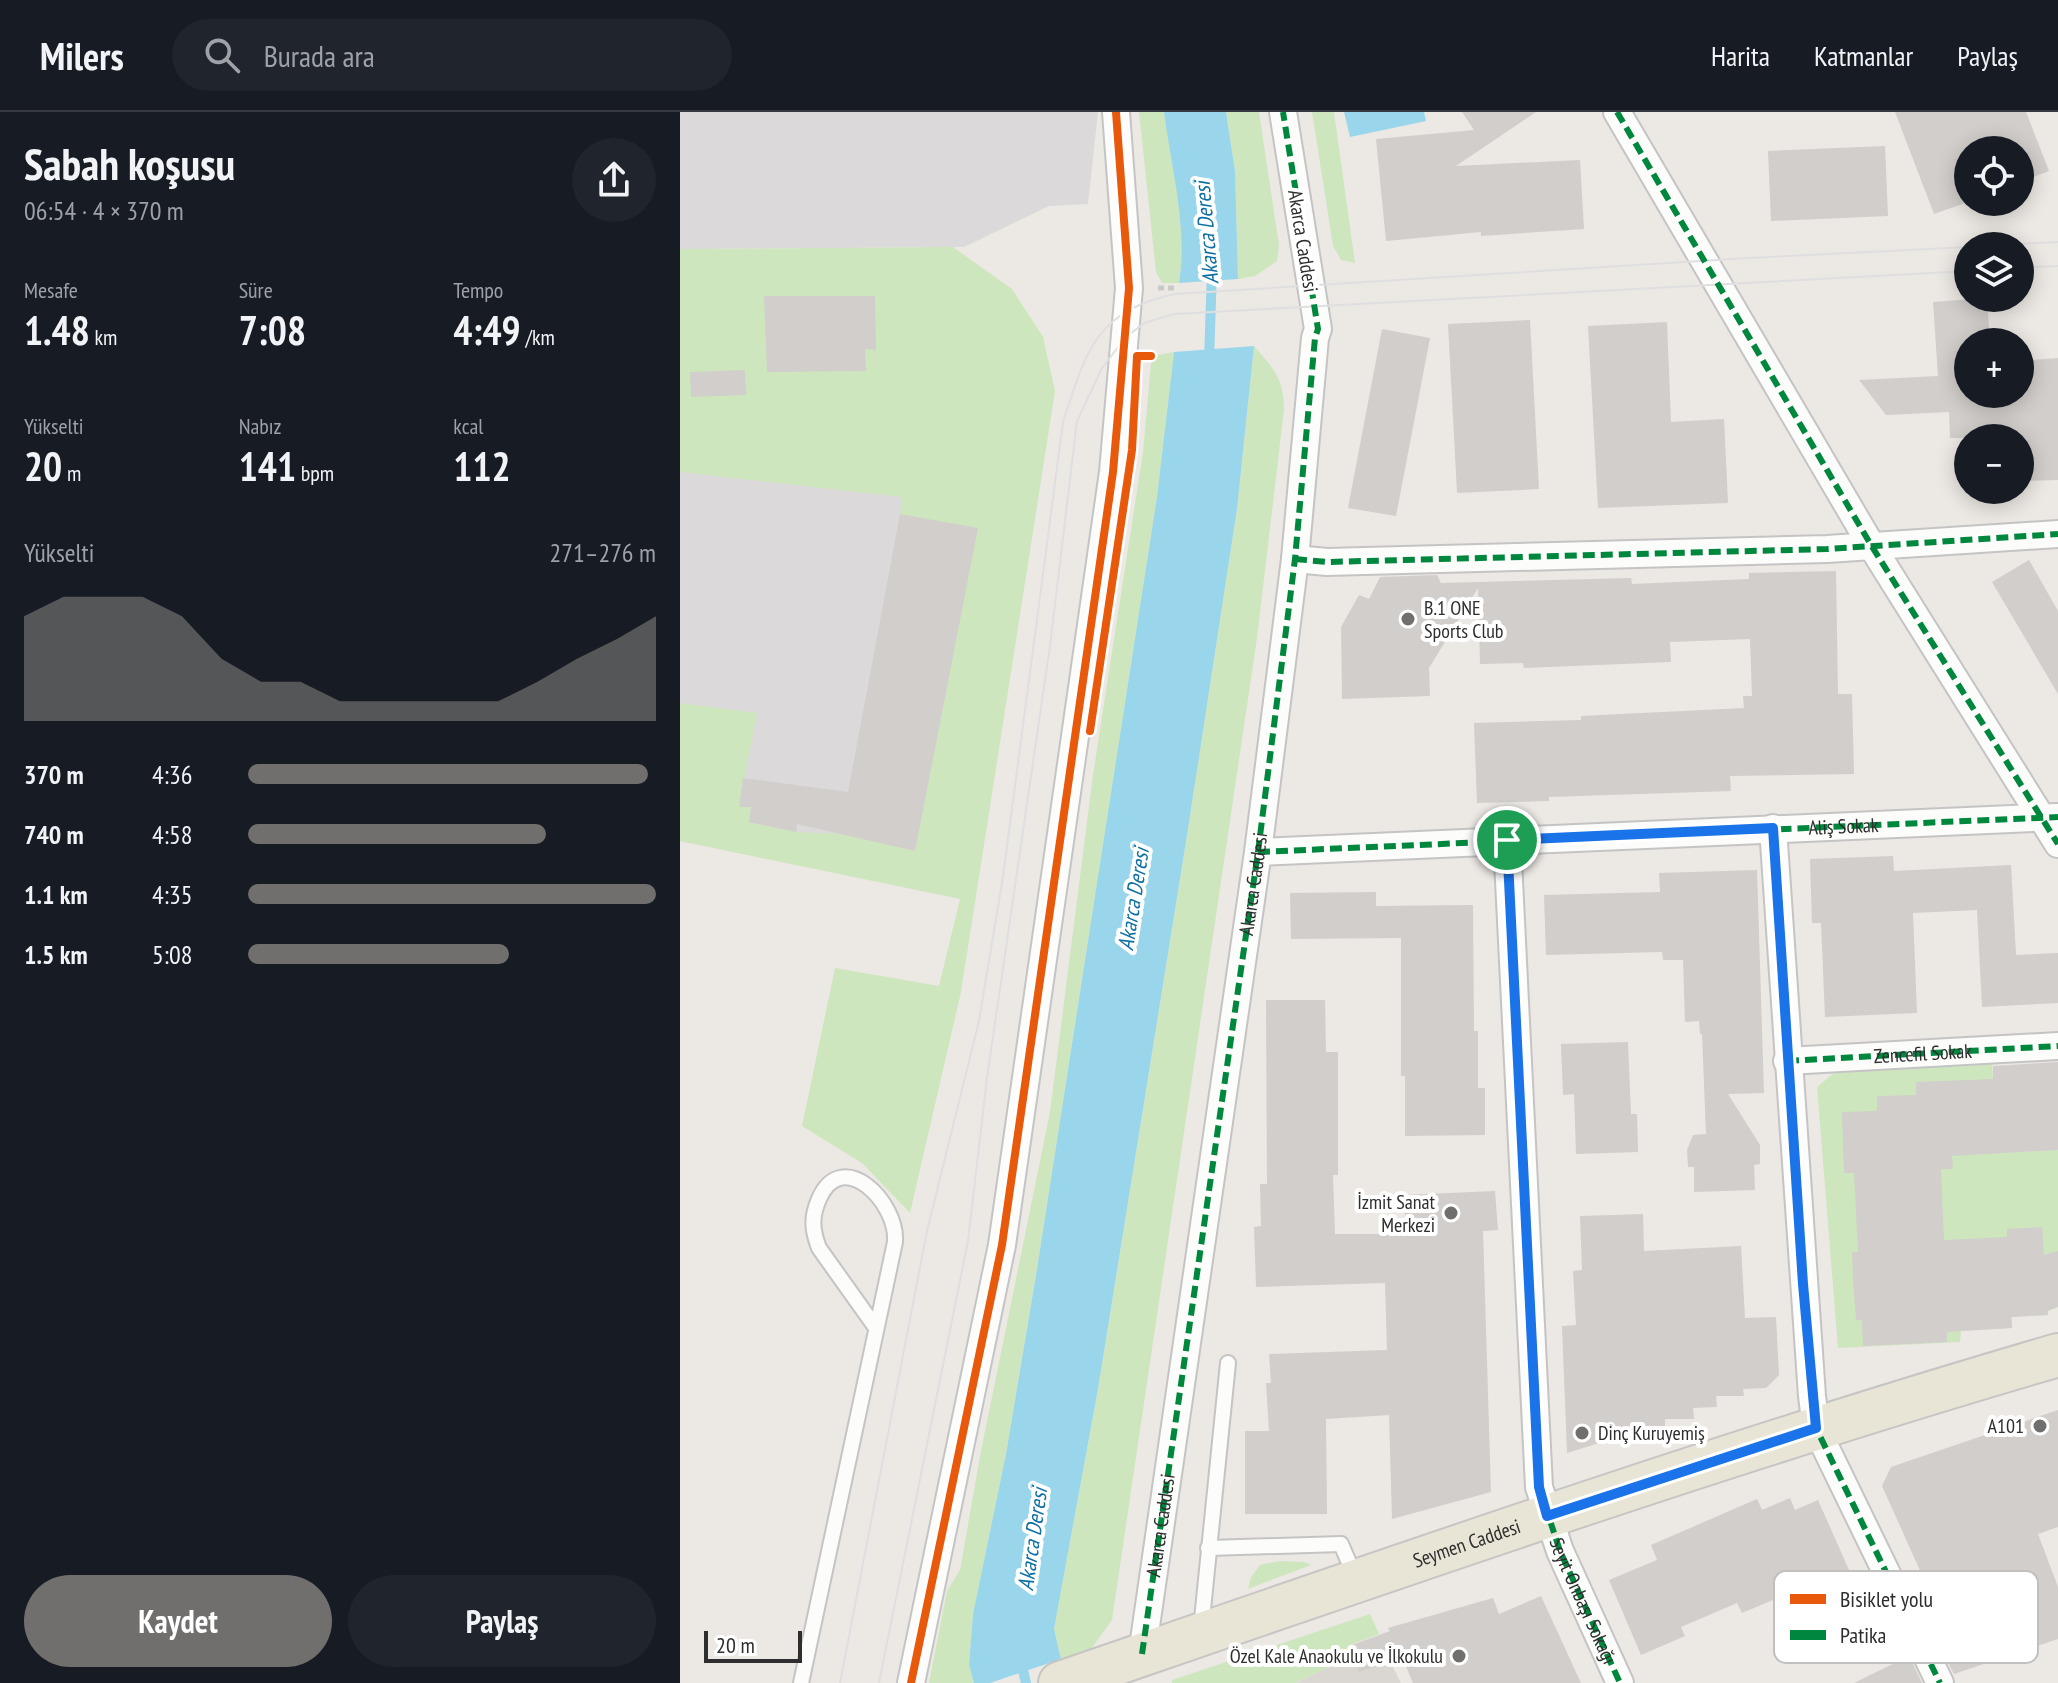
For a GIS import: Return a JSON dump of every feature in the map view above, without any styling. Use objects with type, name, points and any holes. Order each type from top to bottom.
[{"type":"main road","name":"Seymen Caddesi","points":[[1079,1676],[1140,1669],[1201,1634],[1357,1580],[1816,1428],[2058,1355]]},
{"type":"street","points":[[911,1683],[1008,1204],[1113,472],[1128,301],[1116,112]]},
{"type":"street","name":"Akarca Caddesi","points":[[1140,1669],[1258,852],[1295,559],[1318,329],[1283,112]]},
{"type":"street","points":[[1617,112],[1871,545],[2051,817],[2058,844]]},
{"type":"street","points":[[1295,559],[1327,562],[1827,549],[2058,534]]},
{"type":"street","name":"Aliş Sokak","points":[[1258,852],[2051,817]]},
{"type":"street","points":[[1773,828],[1787,1061],[1816,1428],[1886,1571]]},
{"type":"street","name":"Seyit Onbaşı Sokağı","points":[[1507,840],[1539,1487],[1547,1516],[1620,1683]]},
{"type":"street","name":"Zencefil Sokak","points":[[1787,1061],[2058,1046]]},
{"type":"street","points":[[1930,1663],[1940,1683]]},
{"type":"lane","points":[[801,1683],[895,1242],[896,1230],[881,1199],[863,1182],[852,1178],[831,1181],[814,1211],[813,1233],[819,1248],[876,1328]]},
{"type":"lane","points":[[1201,1634],[1228,1363]]},
{"type":"lane","points":[[1208,1548],[1341,1544],[1357,1580]]},
{"type":"shaded area","points":[[680,112],[1098,112],[1088,204],[1049,206],[964,247],[680,249]]},
{"type":"shaded area","points":[[680,269],[962,284],[960,898],[680,841]]},
{"type":"shaded area","points":[[1353,1656],[1390,1661],[1401,1683],[1296,1683]]},
{"type":"green space","points":[[1139,112],[1164,112],[1182,240],[1179,283],[1162,283],[1156,272]]},
{"type":"green space","points":[[1226,112],[1259,112],[1279,245],[1277,261],[1255,276],[1238,279],[1235,171]]},
{"type":"green space","points":[[1312,112],[1334,112],[1355,263],[1341,260],[1333,246]]},
{"type":"green space","points":[[953,247],[1012,289],[1043,337],[1055,391],[961,992],[910,1213],[862,1163],[802,1126],[835,968],[939,986],[960,899],[680,841],[680,703],[757,713],[739,806],[751,807],[749,822],[796,832],[840,834],[915,850],[977,529],[900,514],[902,497],[680,472],[680,249]]},
{"type":"green space","points":[[1254,346],[1276,375],[1282,390],[1284,410],[1257,638],[1112,1620],[1091,1649],[1061,1659],[1054,1629],[1098,1389],[1188,829],[1237,509]]},
{"type":"green space","points":[[1174,352],[1157,497],[1037,1269],[1006,1454],[973,1614],[969,1664],[974,1683],[929,1683],[947,1591],[960,1570],[1050,1112],[1093,775],[1143,452],[1151,363],[1158,355]]},
{"type":"green space","points":[[1992,1061],[1997,1153],[2058,1150],[2058,1307],[2048,1311],[2048,1315],[2012,1317],[2012,1328],[1961,1330],[1960,1342],[1838,1348],[1817,1087],[1834,1073]]},
{"type":"green space","points":[[1280,1561],[1311,1565],[1248,1589],[1251,1577],[1260,1565]]},
{"type":"green space","points":[[1370,1614],[1379,1634],[1350,1645],[1353,1656],[1296,1683],[1172,1683],[1172,1680]]},
{"type":"water","points":[[1164,112],[1226,112],[1235,171],[1238,279],[1179,283],[1180,219]]},
{"type":"water","points":[[1344,112],[1424,112],[1426,121],[1350,137]]},
{"type":"water","points":[[1254,346],[1237,509],[1188,829],[1098,1389],[1054,1629],[1061,1659],[990,1683],[974,1683],[969,1665],[973,1614],[1006,1454],[1037,1269],[1157,497],[1174,352]]},
{"type":"building","points":[[1462,112],[1536,112],[1456,166],[1580,160],[1584,229],[1481,236],[1481,232],[1386,241],[1376,139],[1474,130]]},
{"type":"building","points":[[1895,112],[2026,112],[2049,171],[2034,177],[2034,136],[1954,136],[1954,207],[1934,214]]},
{"type":"building","points":[[1885,146],[1888,216],[1771,221],[1768,151]]},
{"type":"building","points":[[764,296],[875,296],[876,350],[865,349],[866,371],[767,372]]},
{"type":"building","points":[[1954,300],[1954,312],[1988,312],[1989,328],[1954,328],[1954,408],[2034,408],[2034,360],[2058,358],[2058,480],[2034,481],[2034,424],[1954,424],[1954,438],[1950,438],[1949,412],[1886,415],[1859,380],[1938,376],[1933,302]]},
{"type":"building","points":[[1530,320],[1539,489],[1457,493],[1448,324]]},
{"type":"building","points":[[1667,322],[1671,422],[1724,419],[1728,503],[1598,508],[1588,326]]},
{"type":"building","points":[[1382,329],[1430,338],[1396,516],[1348,508]]},
{"type":"building","points":[[745,370],[746,395],[691,397],[690,372]]},
{"type":"building","points":[[900,514],[978,528],[915,851],[797,824],[796,832],[749,822],[751,807],[739,807],[743,778],[848,792]]},
{"type":"building","points":[[2029,560],[2058,611],[2058,694],[1992,582]]},
{"type":"building","points":[[1836,571],[1838,694],[1852,694],[1854,774],[1730,776],[1731,791],[1549,797],[1549,801],[1477,803],[1474,723],[1581,720],[1581,716],[1744,708],[1743,696],[1752,696],[1750,639],[1670,642],[1671,662],[1524,668],[1523,663],[1480,664],[1478,588],[1429,668],[1430,696],[1342,699],[1341,627],[1359,595],[1369,599],[1380,577],[1437,575],[1441,583],[1631,578],[1632,584],[1749,579],[1749,573]]},
{"type":"building","points":[[1893,856],[1894,871],[2011,865],[2016,955],[2058,953],[2058,1003],[1982,1007],[1977,910],[1913,913],[1917,1013],[1825,1017],[1821,923],[1812,923],[1810,859]]},
{"type":"building","points":[[1757,870],[1764,1093],[1728,1094],[1760,1145],[1760,1164],[1754,1165],[1755,1190],[1694,1192],[1694,1167],[1688,1167],[1687,1150],[1693,1135],[1706,1134],[1702,1034],[1699,1021],[1685,1022],[1683,960],[1663,960],[1662,952],[1546,955],[1544,895],[1660,892],[1659,873]]},
{"type":"building","points":[[1376,892],[1376,906],[1473,905],[1474,1031],[1478,1031],[1478,1088],[1485,1088],[1485,1135],[1405,1136],[1405,1076],[1401,1076],[1401,938],[1291,939],[1290,893]]},
{"type":"building","points":[[1266,1000],[1325,1000],[1326,1052],[1338,1052],[1338,1175],[1333,1175],[1335,1234],[1406,1234],[1404,1195],[1495,1191],[1498,1230],[1483,1231],[1491,1492],[1392,1519],[1389,1415],[1326,1419],[1327,1514],[1245,1514],[1245,1431],[1269,1431],[1266,1383],[1271,1383],[1269,1354],[1387,1350],[1385,1283],[1256,1287],[1254,1227],[1261,1226],[1260,1184],[1267,1184]]},
{"type":"building","points":[[1628,1042],[1631,1114],[1637,1114],[1638,1152],[1576,1154],[1574,1094],[1563,1095],[1561,1044]]},
{"type":"building","points":[[2058,1062],[2058,1150],[1952,1156],[1953,1169],[1941,1169],[1944,1240],[2007,1237],[2007,1229],[2042,1227],[2044,1255],[2058,1251],[2058,1307],[2047,1311],[2048,1315],[2011,1317],[2012,1328],[1947,1332],[1947,1342],[1863,1346],[1862,1320],[1856,1320],[1853,1279],[1852,1252],[1858,1252],[1854,1173],[1844,1173],[1842,1112],[1877,1111],[1877,1096],[1916,1095],[1916,1082],[1993,1079],[1993,1066]]},
{"type":"building","points":[[1643,1214],[1644,1251],[1741,1246],[1745,1318],[1776,1317],[1779,1375],[1766,1388],[1743,1389],[1744,1396],[1716,1396],[1717,1407],[1693,1408],[1694,1419],[1665,1419],[1665,1428],[1638,1428],[1639,1436],[1618,1437],[1567,1453],[1562,1326],[1576,1325],[1573,1271],[1582,1270],[1580,1216]]},
{"type":"building","points":[[2058,1410],[2058,1527],[2038,1534],[2058,1587],[2058,1639],[2038,1646],[2038,1571],[1920,1571],[1882,1486],[1891,1467]]},
{"type":"building","points":[[1790,1498],[1795,1510],[1818,1500],[1849,1571],[1774,1571],[1774,1599],[1742,1613],[1737,1603],[1681,1627],[1685,1636],[1641,1655],[1609,1580],[1657,1560],[1651,1545],[1757,1499],[1762,1510]]},
{"type":"building","name":"Özel Kale Anaokulu ve İlkokulu","points":[[1541,1596],[1581,1683],[1413,1683],[1402,1657],[1359,1672],[1349,1646],[1390,1631],[1388,1628],[1493,1598],[1499,1614]]},
{"type":"building","points":[[1895,1663],[1912,1663],[1922,1683],[1854,1683]]},
{"type":"building","points":[[1948,1663],[1987,1663],[1954,1674]]},
{"type":"waterway","name":"Akarca Deresi","points":[[1209,361],[1212,269]]},
{"type":"waterway","name":"Akarca Deresi","points":[[1021,1662],[1026,1683]]},
{"type":"tram line","points":[[2034,243],[2058,242]]},
{"type":"tram line","points":[[840,1683],[927,1231],[979,1021],[1003,877],[1063,422],[1087,355],[1098,338],[1127,311],[1175,294],[1954,248]]},
{"type":"tram line","points":[[2034,267],[2058,266]]},
{"type":"tram line","points":[[879,1683],[968,1241],[987,1078],[1050,646],[1077,421],[1102,368],[1125,338],[1144,323],[1174,314],[1954,272]]},
{"type":"marked path","points":[[1142,1654],[1258,852],[1295,559],[1318,329],[1283,112]]},
{"type":"marked path","points":[[1617,112],[1871,545],[2058,844]]},
{"type":"marked path","points":[[1295,559],[1327,562],[1827,549],[2058,534]]},
{"type":"marked path","points":[[1258,852],[2058,817]]},
{"type":"marked path","points":[[1773,828],[1816,1428],[1886,1571]]},
{"type":"marked path","points":[[1507,840],[1539,1487],[1560,1551],[1620,1683]]},
{"type":"marked path","points":[[1787,1061],[2058,1046]]},
{"type":"marked path","points":[[1930,1663],[1940,1683]]},
{"type":"cycle path","points":[[911,1683],[1002,1245],[1113,472],[1129,288],[1116,112]]},
{"type":"cycle path","points":[[1090,731],[1132,450],[1137,356],[1151,356]]},
{"type":"place","name":"B.1 ONE Sports Club","points":[[1408,619]]},
{"type":"place","name":"İzmit Sanat Merkezi","points":[[1451,1213]]},
{"type":"place","name":"A101","points":[[2040,1426]]},
{"type":"place","name":"Dinç Kuruyemiş","points":[[1582,1433]]},
{"type":"place","name":"Özel Kale Anaokulu ve İlkokulu","points":[[1459,1656]]},
{"type":"route","points":[[1773,828],[1787,1061],[1816,1428],[1547,1516],[1539,1487],[1507,840],[1773,828]]}]
